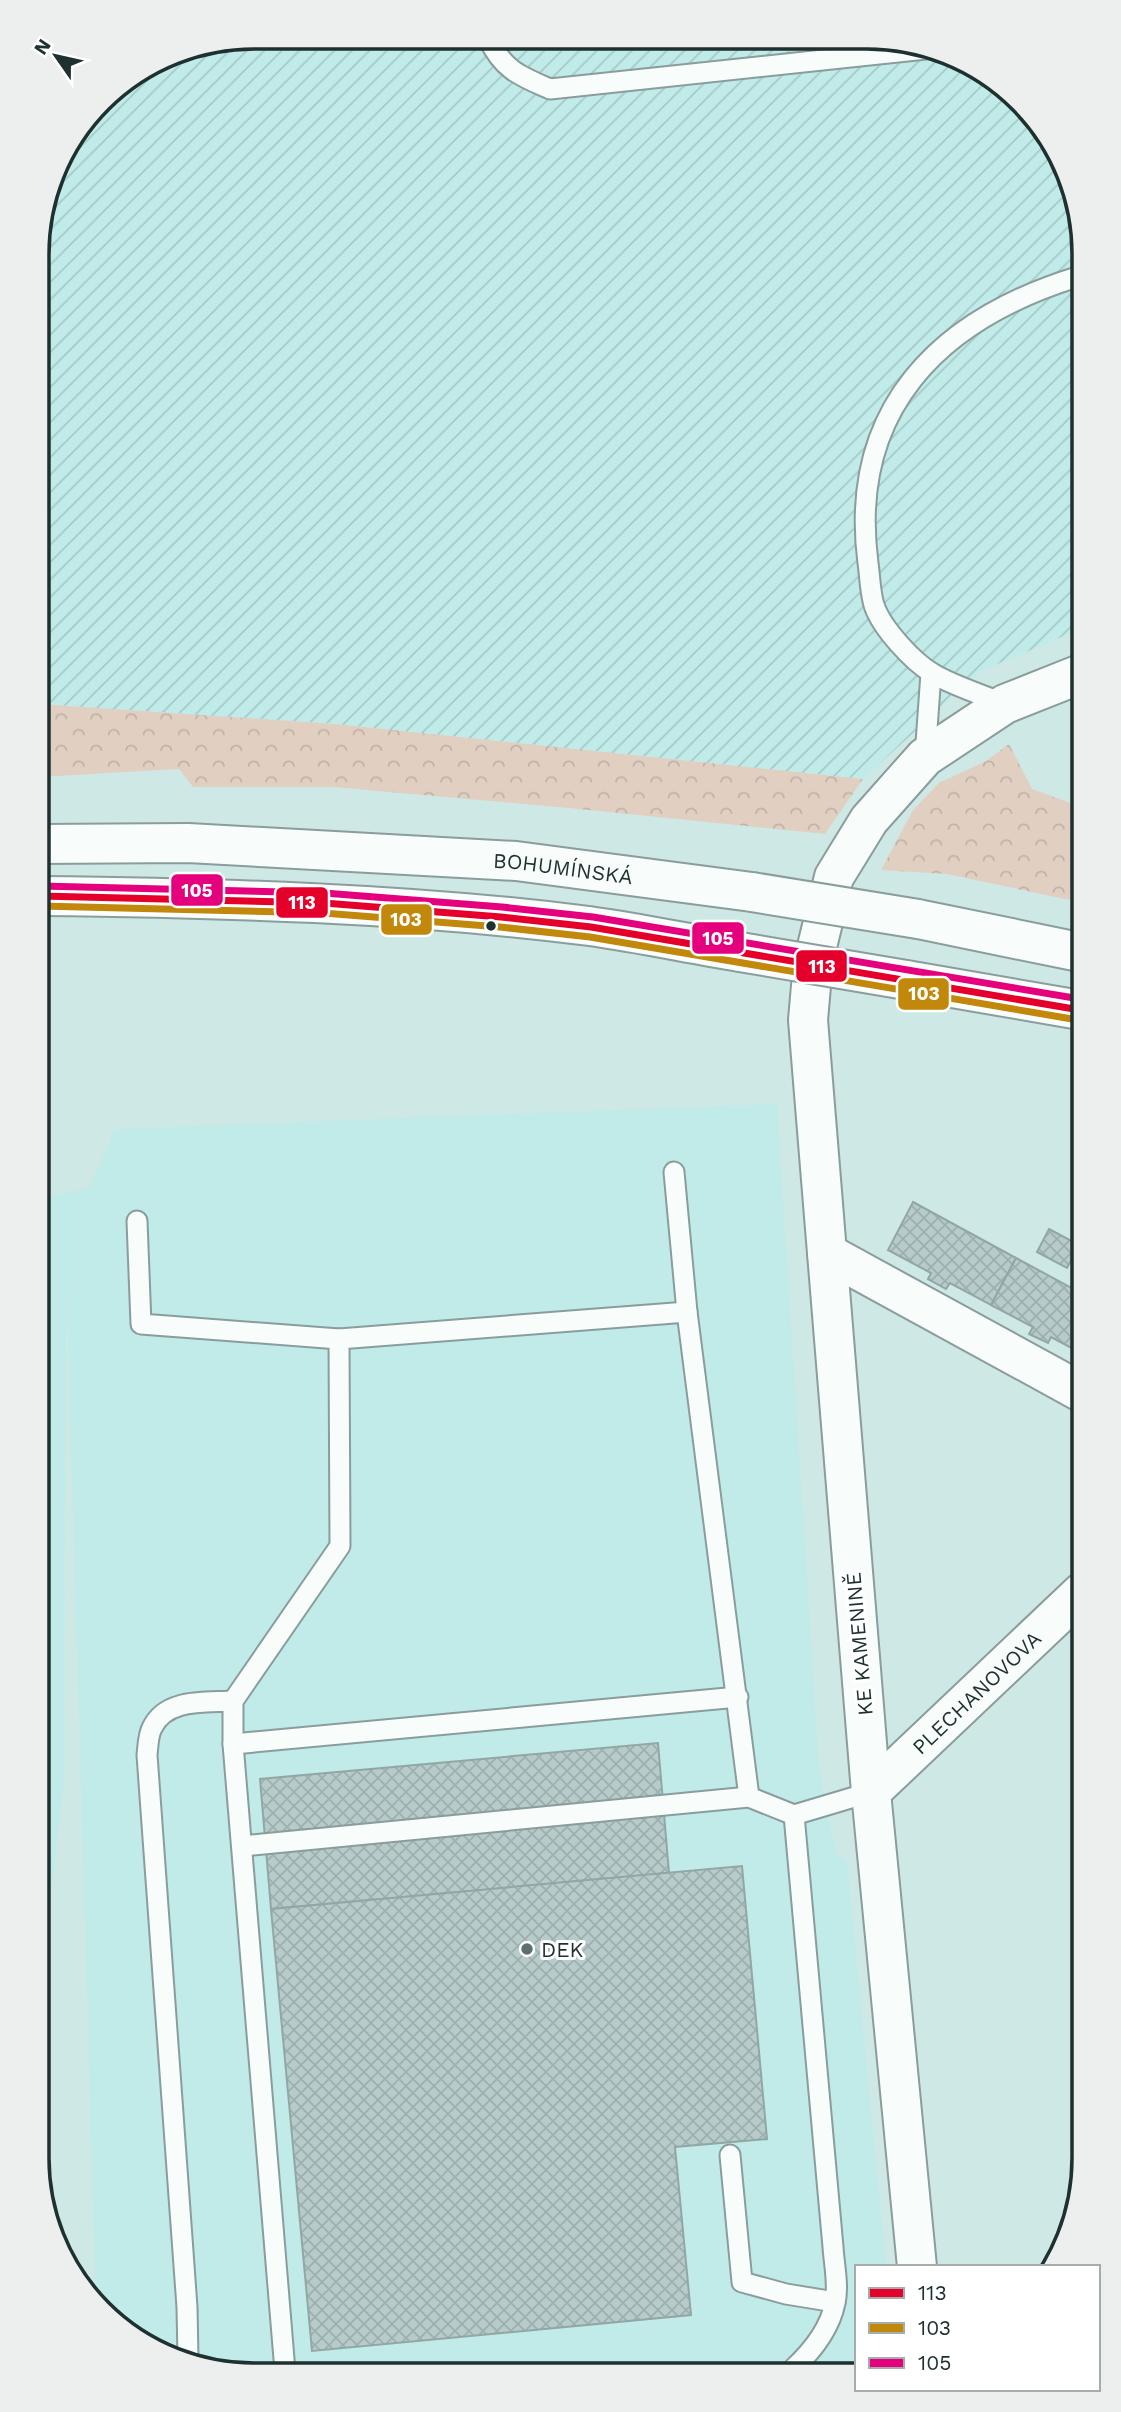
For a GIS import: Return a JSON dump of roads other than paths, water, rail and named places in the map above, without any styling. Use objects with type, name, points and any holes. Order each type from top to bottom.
[{"type":"street","name":"KE KAMENINĚ","points":[[917,2265],[871,1792],[808,1020],[813,964],[834,877],[869,820],[925,757],[1005,704],[1072,679]]},
{"type":"street","name":"BOHUMÍNSKÁ","points":[[49,844],[188,844],[516,861],[752,892],[918,919],[1072,950]]},
{"type":"street","points":[[49,896],[324,903],[500,917],[591,927],[1072,1009]]},
{"type":"street","points":[[827,1253],[1072,1387]]},
{"type":"street","name":"PLECHANOVOVA","points":[[871,1792],[1072,1601]]},
{"type":"lane","points":[[494,49],[516,75],[550,89],[899,52]]},
{"type":"lane","points":[[1005,704],[932,673],[906,650],[887,628],[874,606],[865,519],[873,453],[887,416],[909,383],[934,355],[999,308],[1072,278]]},
{"type":"lane","points":[[925,757],[932,673]]},
{"type":"lane","points":[[674,1172],[687,1312],[749,1797]]},
{"type":"lane","points":[[137,1221],[141,1324],[339,1339],[687,1312]]},
{"type":"lane","points":[[284,2363],[233,1744],[233,1701],[340,1546],[339,1339]]},
{"type":"lane","points":[[233,1744],[738,1698]]},
{"type":"lane","points":[[188,2352],[186,2293],[146,1755],[150,1729],[161,1714],[175,1706],[233,1701]]},
{"type":"lane","points":[[242,1846],[749,1797],[794,1815],[871,1792]]},
{"type":"lane","points":[[794,1815],[833,2247],[835,2302],[820,2338],[799,2363]]},
{"type":"lane","points":[[730,2155],[742,2283],[835,2302]]},
{"type":"place","name":"DEK","points":[[527,1949]]}]
